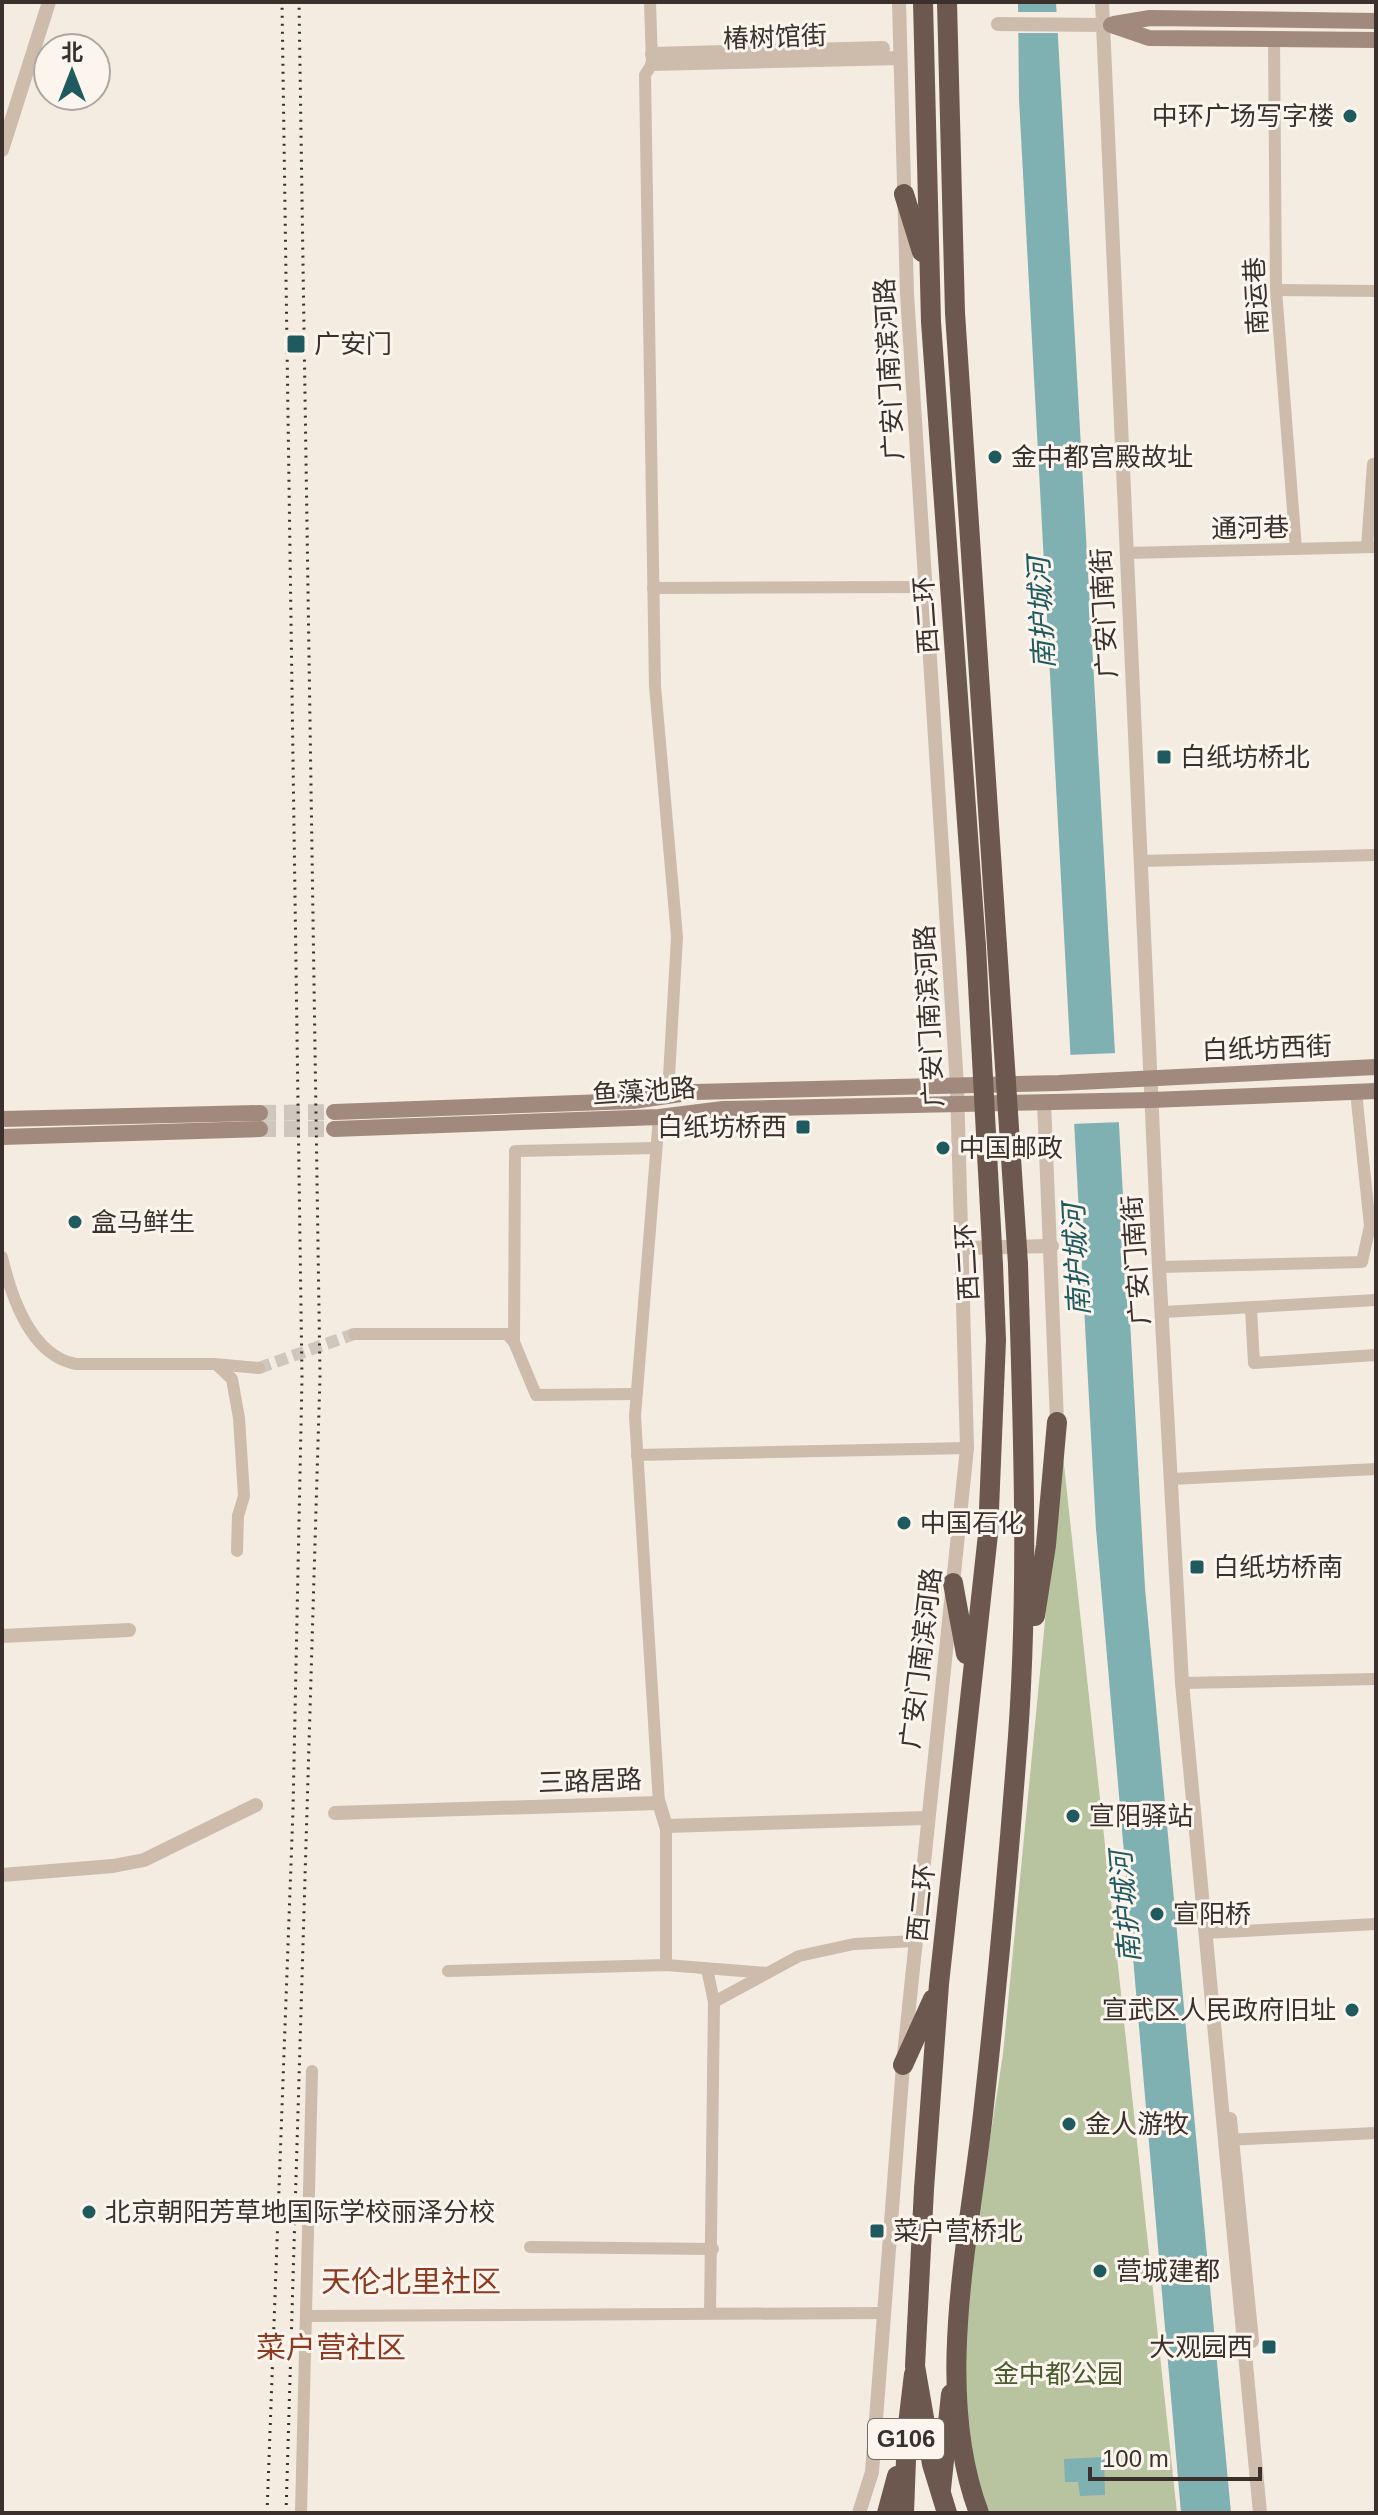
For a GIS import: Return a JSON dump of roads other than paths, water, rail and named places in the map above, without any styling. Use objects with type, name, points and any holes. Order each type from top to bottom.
[{"type":"highway","name":"西二环","points":[[923,2],[930,278],[976,947],[996,1340],[988,1534],[970,1673],[939,1984],[915,2366],[932,2464],[947,2513]]},
{"type":"highway","name":"西二环","points":[[947,2],[955,313],[1018,1264],[1026,1507],[1023,1675],[990,2052],[954,2374],[971,2492],[979,2513]]},
{"type":"highway","points":[[904,194],[930,278]]},
{"type":"highway","points":[[1023,1675],[1046,1545],[1057,1422]]},
{"type":"highway","points":[[953,1583],[970,1673]]},
{"type":"highway","points":[[903,2065],[939,1984]]},
{"type":"highway","name":"G106","points":[[904,2513],[907,2433],[915,2366]]},
{"type":"highway","name":"G106","points":[[939,2513],[954,2374]]},
{"type":"highway","points":[[887,2513],[907,2433]]},
{"type":"main road","points":[[1107,24],[1150,18],[1376,21]]},
{"type":"main road","points":[[1107,24],[1149,38],[1376,40]]},
{"type":"main road","name":"白纸坊西街","points":[[1059,1083],[1376,1067]]},
{"type":"main road","name":"鱼藻池路","points":[[1052,1102],[723,1109],[659,1117],[334,1120],[633,1101],[668,1094],[1059,1083]]},
{"type":"main road","name":"白纸坊西街","points":[[1052,1102],[1376,1091]]},
{"type":"main road","points":[[2,1119],[260,1121],[2,1137]]},
{"type":"street","points":[[2,150],[49,2]]},
{"type":"street","points":[[650,2],[652,59],[645,75],[655,686],[677,937],[668,1094]]},
{"type":"street","name":"广安门南滨河路","points":[[859,2513],[872,2472],[903,2065],[926,1818],[967,1448],[958,1104],[904,194],[899,2]]},
{"type":"street","name":"广安门南街","points":[[1102,2],[1107,24],[1145,860],[1149,1100],[1168,1312],[1186,1683],[1260,2513]]},
{"type":"street","name":"广安门南街","points":[[1107,24],[1111,2]]},
{"type":"street","points":[[998,24],[1107,24]]},
{"type":"street","name":"南运巷","points":[[1274,40],[1276,290],[1296,549]]},
{"type":"street","name":"椿树馆街","points":[[652,59],[899,53]]},
{"type":"street","points":[[1276,290],[1376,291]]},
{"type":"street","points":[[1372,547],[1373,464]]},
{"type":"street","name":"通河巷","points":[[1130,553],[1372,547]]},
{"type":"street","points":[[653,588],[927,587]]},
{"type":"street","points":[[1145,860],[1376,855]]},
{"type":"street","points":[[1164,1266],[1362,1262],[1370,1226],[1370,1175],[1356,1092]]},
{"type":"street","points":[[1052,1102],[1057,1422]]},
{"type":"street","points":[[659,1117],[636,1394],[637,1455],[655,1691],[659,1803]]},
{"type":"street","points":[[514,1342],[515,1151],[656,1148]]},
{"type":"street","points":[[962,1248],[1052,1246]]},
{"type":"street","points":[[2,1257],[14,1301],[38,1341],[61,1360],[76,1364],[214,1364],[259,1368]]},
{"type":"street","points":[[1168,1312],[1376,1300]]},
{"type":"street","points":[[1251,1309],[1254,1363],[1376,1355]]},
{"type":"street","points":[[354,1334],[507,1334],[514,1342],[536,1395],[636,1394]]},
{"type":"street","points":[[214,1364],[232,1379],[239,1418],[244,1496],[238,1516],[237,1551]]},
{"type":"street","points":[[637,1455],[967,1448]]},
{"type":"street","points":[[1176,1479],[1376,1469]]},
{"type":"street","points":[[2,1636],[129,1630]]},
{"type":"street","points":[[1186,1683],[1376,1679]]},
{"type":"street","name":"三路居路","points":[[335,1813],[659,1803],[666,1826]]},
{"type":"street","points":[[2,1875],[113,1866],[144,1860],[256,1805]]},
{"type":"street","points":[[666,1965],[666,1826],[926,1818]]},
{"type":"street","points":[[1209,1932],[1376,1924]]},
{"type":"street","points":[[714,2002],[767,1973],[813,1953],[854,1944],[915,1941]]},
{"type":"street","points":[[448,1971],[666,1965],[767,1973]]},
{"type":"street","points":[[707,1969],[714,2002],[710,2313]]},
{"type":"street","points":[[301,2513],[312,2071]]},
{"type":"street","points":[[1228,2140],[1376,2133]]},
{"type":"street","name":"广安门南街","points":[[1228,2140],[1267,2513]]},
{"type":"street","points":[[530,2247],[713,2249]]},
{"type":"street","points":[[306,2316],[883,2313]]},
{"type":"water","points":[[1018,2],[1056,2],[1145,1588],[1231,2513],[1181,2513],[1096,1529],[1019,99]]},
{"type":"water","points":[[1104,2457],[1105,2495],[1080,2496],[1078,2482],[1065,2482],[1064,2459]]},
{"type":"tunnel","points":[[260,1113],[334,1112]]},
{"type":"tunnel","points":[[260,1129],[334,1129]]},
{"type":"tunnel","points":[[259,1368],[354,1334]]},
{"type":"railway","points":[[267,2513],[293,1810],[302,1378],[282,2]]},
{"type":"railway","points":[[286,2513],[320,1376],[299,2]]},
{"type":"place","name":"中环广场写字楼","points":[[1350,116]]},
{"type":"place","name":"广安门","points":[[296,344]]},
{"type":"place","name":"金中都宫殿故址","points":[[995,457]]},
{"type":"place","name":"白纸坊桥北","points":[[1164,757]]},
{"type":"place","name":"白纸坊桥西","points":[[803,1127]]},
{"type":"place","name":"中国邮政","points":[[943,1148]]},
{"type":"place","name":"盒马鲜生","points":[[75,1222]]},
{"type":"place","name":"中国石化","points":[[904,1523]]},
{"type":"place","name":"白纸坊桥南","points":[[1197,1567]]},
{"type":"place","name":"宣阳驿站","points":[[1073,1816]]},
{"type":"place","name":"宣阳桥","points":[[1157,1914]]},
{"type":"place","name":"宣武区人民政府旧址","points":[[1352,2010]]},
{"type":"place","name":"金人游牧","points":[[1069,2124]]},
{"type":"place","name":"北京朝阳芳草地国际学校丽泽分校","points":[[89,2212]]},
{"type":"place","name":"菜户营桥北","points":[[877,2231]]},
{"type":"place","name":"营城建都","points":[[1100,2271]]},
{"type":"place","name":"大观园西","points":[[1269,2347]]},
{"type":"district","name":"天伦北里社区","points":[[411,2282]]},
{"type":"district","name":"菜户营社区","points":[[331,2348]]},
{"type":"water label","name":"南护城河","points":[[1041,613]]},
{"type":"water label","name":"南护城河","points":[[1076,1260]]},
{"type":"water label","name":"南护城河","points":[[1125,1907]]},
{"type":"park label","name":"金中都公园","points":[[1058,2374]]}]
